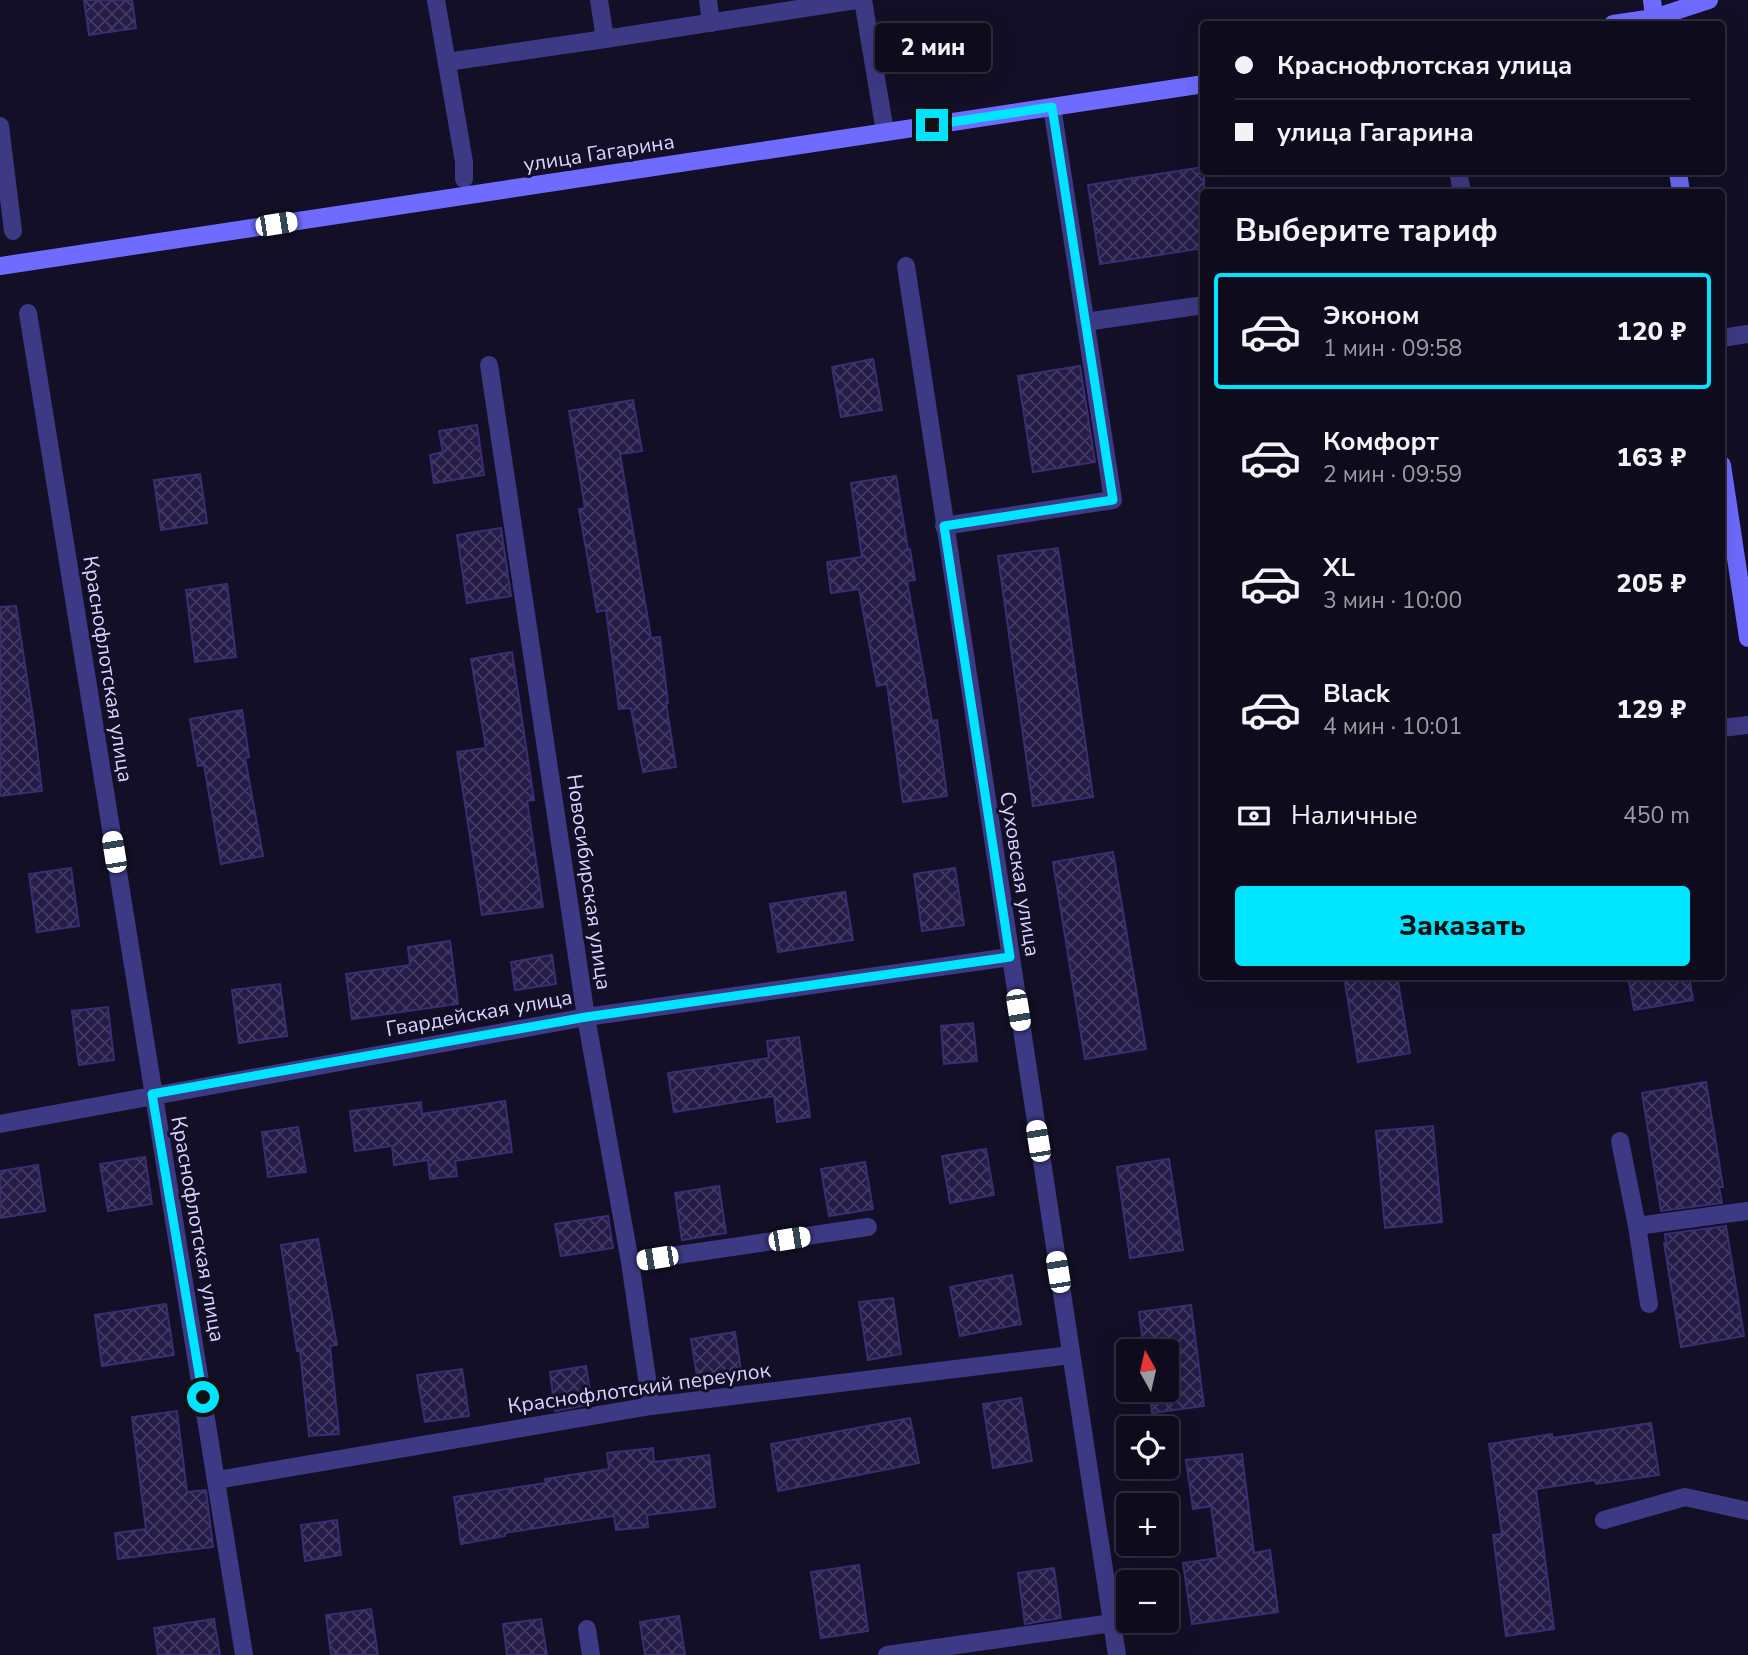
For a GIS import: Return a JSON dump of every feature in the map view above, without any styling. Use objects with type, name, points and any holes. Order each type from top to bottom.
[{"type":"street","points":[[436,0],[464,162],[464,179]]},
{"type":"street","points":[[599,0],[605,39]]},
{"type":"street","points":[[708,0],[711,23]]},
{"type":"street","points":[[447,62],[856,0]]},
{"type":"street","points":[[863,0],[885,132]]},
{"type":"street","points":[[1652,0],[1655,21],[1709,0]]},
{"type":"street","name":"улица Гагарина","points":[[0,266],[1200,85]]},
{"type":"street","points":[[944,526],[1113,500],[1052,107]]},
{"type":"street","points":[[0,126],[13,231]]},
{"type":"street","name":"Суховская улица","points":[[906,267],[1117,1655]]},
{"type":"street","points":[[1084,322],[1200,306]]},
{"type":"street","name":"Краснофлотская улица","points":[[28,313],[244,1655]]},
{"type":"street","points":[[1725,338],[1748,334]]},
{"type":"street","name":"Новосибирская улица","points":[[489,365],[586,1017],[631,1262],[650,1406]]},
{"type":"street","points":[[1725,483],[1745,600],[1748,638]]},
{"type":"street","points":[[1725,728],[1748,725]]},
{"type":"street","name":"Гвардейская улица","points":[[0,1124],[152,1094],[586,1017],[1010,957]]},
{"type":"street","points":[[1620,1140],[1649,1304]]},
{"type":"street","points":[[1637,1226],[1748,1211]]},
{"type":"street","points":[[631,1262],[867,1227]]},
{"type":"street","name":"Краснофлотский переулок","points":[[217,1480],[650,1406],[1071,1355]]},
{"type":"street","points":[[1604,1520],[1685,1497],[1748,1511]]},
{"type":"street","points":[[887,1655],[1112,1623]]},
{"type":"street","points":[[587,1629],[591,1655]]},
{"type":"building","points":[[84,0],[132,0],[136,28],[89,35]]},
{"type":"building","points":[[1200,168],[1200,175],[1204,175],[1204,189],[1200,189],[1200,249],[1100,264],[1088,185]]},
{"type":"building","points":[[873,359],[882,410],[841,417],[832,367]]},
{"type":"building","points":[[1080,366],[1095,462],[1033,472],[1018,376]]},
{"type":"building","points":[[633,400],[642,451],[620,454],[651,638],[660,637],[666,703],[676,767],[643,772],[631,708],[619,709],[606,610],[597,612],[579,509],[585,508],[569,411]]},
{"type":"building","points":[[477,425],[484,475],[434,483],[430,455],[443,452],[439,431]]},
{"type":"building","points":[[200,474],[207,523],[161,530],[154,480]]},
{"type":"building","points":[[896,476],[915,580],[907,581],[932,721],[937,720],[947,796],[903,802],[887,684],[877,686],[859,589],[831,593],[827,562],[862,557],[851,483]]},
{"type":"building","points":[[501,528],[511,596],[467,603],[457,535]]},
{"type":"building","points":[[1058,548],[1093,797],[1033,806],[998,556]]},
{"type":"building","points":[[227,584],[236,657],[195,662],[186,590]]},
{"type":"building","points":[[16,606],[42,791],[0,796],[0,607]]},
{"type":"building","points":[[512,652],[534,800],[527,801],[543,907],[482,915],[457,752],[486,748],[471,659]]},
{"type":"building","points":[[242,710],[249,757],[245,758],[263,856],[221,864],[204,765],[198,766],[190,719]]},
{"type":"building","points":[[1113,852],[1146,1049],[1085,1059],[1053,862]]},
{"type":"building","points":[[71,868],[79,926],[37,932],[29,874]]},
{"type":"building","points":[[955,868],[964,925],[922,931],[914,874]]},
{"type":"building","points":[[845,892],[853,940],[778,952],[770,904]]},
{"type":"building","points":[[450,941],[458,1004],[352,1019],[346,974],[410,965],[408,947]]},
{"type":"building","points":[[552,955],[556,984],[515,990],[511,962]]},
{"type":"building","points":[[1345,980],[1398,980],[1410,1053],[1358,1062]]},
{"type":"building","points":[[1629,980],[1690,980],[1693,1000],[1634,1010]]},
{"type":"building","points":[[280,984],[287,1036],[239,1043],[232,990]]},
{"type":"building","points":[[108,1007],[114,1060],[79,1065],[72,1011]]},
{"type":"building","points":[[973,1023],[977,1061],[944,1064],[941,1026]]},
{"type":"building","points":[[799,1037],[810,1117],[777,1122],[774,1096],[674,1112],[668,1073],[769,1058],[767,1041]]},
{"type":"building","points":[[1706,1082],[1723,1187],[1719,1187],[1722,1203],[1661,1211],[1642,1093]]},
{"type":"building","points":[[505,1101],[512,1152],[455,1161],[457,1176],[430,1179],[428,1160],[394,1165],[392,1146],[355,1151],[350,1111],[421,1102],[422,1114]]},
{"type":"building","points":[[1433,1126],[1442,1222],[1385,1228],[1376,1131]]},
{"type":"building","points":[[298,1127],[306,1172],[268,1177],[262,1132]]},
{"type":"building","points":[[986,1149],[994,1195],[950,1203],[942,1156]]},
{"type":"building","points":[[145,1157],[152,1204],[108,1211],[100,1164]]},
{"type":"building","points":[[1169,1159],[1183,1250],[1130,1258],[1117,1167]]},
{"type":"building","points":[[865,1162],[873,1209],[829,1216],[821,1169]]},
{"type":"building","points":[[38,1165],[45,1211],[0,1218],[0,1171]]},
{"type":"building","points":[[719,1186],[726,1233],[682,1240],[675,1193]]},
{"type":"building","points":[[608,1216],[613,1248],[561,1256],[555,1224]]},
{"type":"building","points":[[1726,1226],[1744,1336],[1681,1347],[1664,1243],[1665,1234]]},
{"type":"building","points":[[318,1239],[337,1345],[330,1346],[339,1434],[309,1436],[300,1351],[297,1351],[281,1245]]},
{"type":"building","points":[[1012,1275],[1021,1324],[960,1336],[950,1287]]},
{"type":"building","points":[[893,1298],[901,1354],[868,1360],[859,1302]]},
{"type":"building","points":[[166,1304],[174,1355],[102,1366],[95,1315]]},
{"type":"building","points":[[1191,1305],[1204,1406],[1152,1413],[1151,1402],[1180,1402],[1180,1339],[1142,1339],[1139,1312]]},
{"type":"building","points":[[735,1332],[742,1376],[698,1382],[691,1339]]},
{"type":"building","points":[[586,1366],[592,1404],[555,1411],[550,1372]]},
{"type":"building","points":[[462,1369],[469,1416],[425,1422],[417,1375]]},
{"type":"building","points":[[1021,1398],[1032,1461],[993,1468],[983,1404]]},
{"type":"building","points":[[177,1411],[187,1492],[206,1490],[213,1547],[118,1559],[115,1533],[146,1529],[132,1417]]},
{"type":"building","points":[[910,1418],[919,1463],[778,1491],[771,1444]]},
{"type":"building","points":[[1651,1423],[1659,1475],[1596,1484],[1595,1480],[1536,1489],[1554,1629],[1506,1636],[1493,1535],[1502,1534],[1489,1444],[1552,1434],[1553,1438]]},
{"type":"building","points":[[653,1448],[654,1462],[709,1455],[715,1507],[647,1515],[648,1527],[616,1530],[614,1516],[505,1533],[505,1536],[461,1544],[454,1497],[546,1483],[545,1479],[609,1469],[607,1453]]},
{"type":"building","points":[[1242,1454],[1254,1553],[1270,1550],[1278,1612],[1192,1624],[1183,1563],[1218,1558],[1211,1506],[1193,1509],[1186,1460]]},
{"type":"building","points":[[337,1520],[341,1555],[305,1561],[301,1525]]},
{"type":"building","points":[[859,1565],[868,1631],[821,1638],[811,1572]]},
{"type":"building","points":[[1054,1568],[1061,1618],[1025,1624],[1018,1573]]},
{"type":"building","points":[[371,1609],[378,1655],[331,1655],[326,1615]]},
{"type":"building","points":[[679,1616],[685,1655],[645,1655],[640,1622]]},
{"type":"building","points":[[214,1619],[220,1655],[158,1655],[154,1628]]},
{"type":"building","points":[[541,1619],[547,1655],[507,1655],[503,1624]]},
{"type":"route","points":[[203,1397],[152,1094],[586,1017],[1010,957],[944,526],[1113,500],[1052,107],[932,125]]}]
